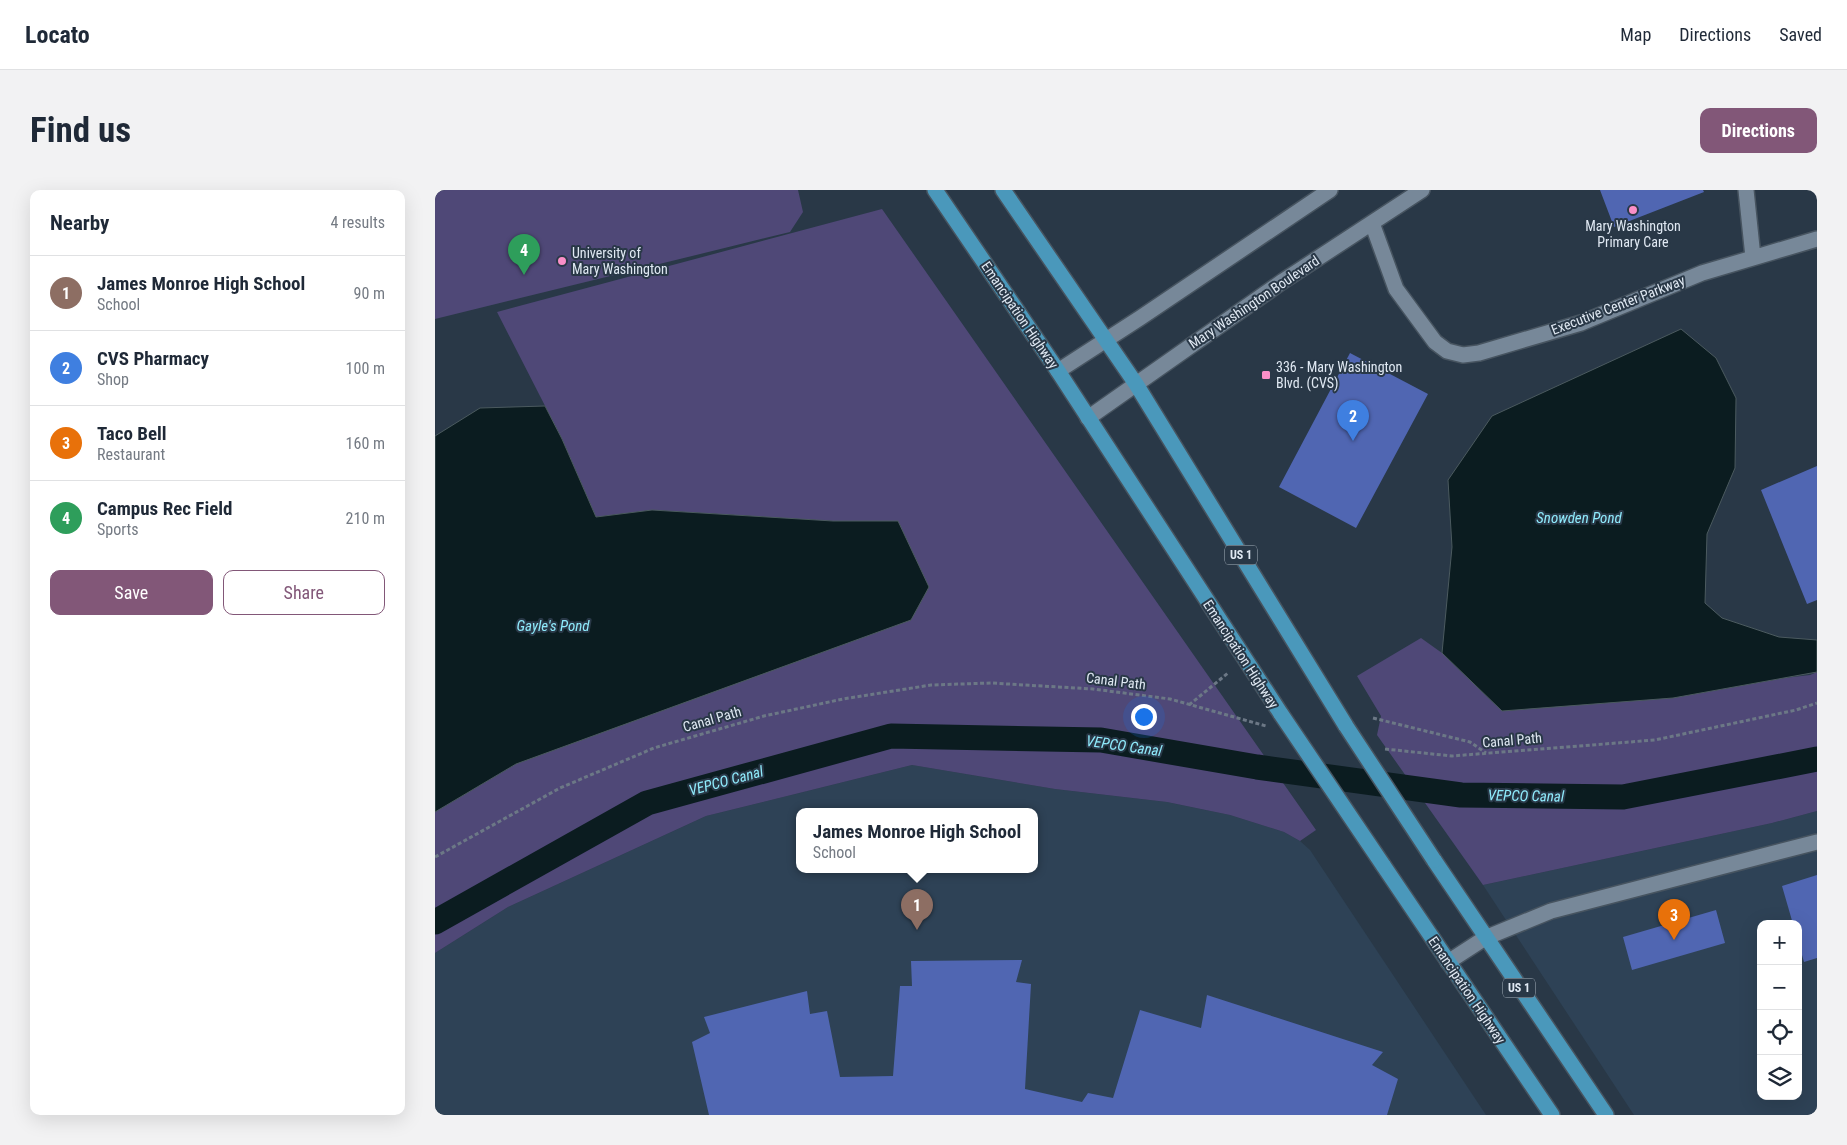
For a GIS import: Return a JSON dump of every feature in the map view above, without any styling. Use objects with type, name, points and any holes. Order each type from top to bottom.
[{"type":"main road","name":"Emancipation Highway","points":[[935,190],[1058,371],[1281,714],[1552,1115]]},
{"type":"main road","name":"US 1","points":[[1003,190],[1136,384],[1346,726],[1485,938],[1606,1115]]},
{"type":"street","points":[[1058,371],[1330,190]]},
{"type":"street","name":"Mary Washington Boulevard","points":[[1088,418],[1283,281],[1422,190]]},
{"type":"street","points":[[1746,190],[1753,257]]},
{"type":"street","name":"Executive Center Parkway","points":[[1372,223],[1396,289],[1435,342],[1447,351],[1463,355],[1581,323],[1702,273],[1817,239]]},
{"type":"street","points":[[1448,962],[1485,938],[1551,911],[1817,842]]},
{"type":"path","points":[[1189,704],[1228,673]]},
{"type":"path","name":"Canal Path","points":[[435,857],[560,788],[655,748],[764,716],[843,699],[931,685],[991,683],[1093,689],[1170,699],[1270,727]]},
{"type":"path","name":"Canal Path","points":[[1379,748],[1452,756],[1655,740],[1796,710],[1817,703]]},
{"type":"path","points":[[1373,718],[1470,742],[1487,754]]},
{"type":"shaded area","name":"University of Mary Washington","points":[[435,190],[798,190],[803,212],[790,232],[435,319]]},
{"type":"shaded area","points":[[882,209],[1316,830],[1300,841],[1284,832],[1230,815],[1167,802],[1055,789],[912,765],[706,816],[508,907],[435,953],[435,812],[516,764],[898,521],[833,521],[652,510],[596,517],[562,439],[497,312]]},
{"type":"shaded area","points":[[1421,638],[1442,653],[1502,711],[1810,675],[1817,672],[1817,811],[1772,823],[1483,885],[1377,735],[1381,716],[1357,676]]},
{"type":"shaded area","points":[[912,765],[1055,789],[1167,802],[1230,815],[1284,832],[1300,841],[1310,850],[1486,1115],[435,1115],[435,953],[508,907],[706,816]]},
{"type":"shaded area","points":[[1817,811],[1817,1115],[1634,1115],[1483,885],[1772,823]]},
{"type":"water","name":"Snowden Pond","points":[[1681,329],[1716,358],[1736,398],[1735,468],[1707,534],[1705,603],[1722,618],[1779,637],[1817,640],[1817,672],[1673,698],[1502,711],[1442,653],[1452,547],[1448,480],[1492,416]]},
{"type":"water","name":"Gayle's Pond","points":[[545,406],[562,439],[596,517],[652,510],[833,521],[898,521],[929,587],[911,620],[516,764],[435,812],[435,436],[480,408]]},
{"type":"building","name":"Mary Washington Primary Care","points":[[1600,190],[1703,190],[1704,192],[1614,227]]},
{"type":"building","points":[[1350,353],[1428,394],[1356,528],[1279,487]]},
{"type":"building","points":[[1817,466],[1817,600],[1807,604],[1761,490]]},
{"type":"building","points":[[1817,875],[1817,958],[1804,962],[1802,955],[1802,920],[1792,920],[1782,886]]},
{"type":"building","points":[[1716,910],[1725,943],[1632,970],[1623,937]]},
{"type":"building","points":[[1022,960],[1016,982],[1031,984],[1025,1089],[1082,1102],[1088,1093],[1113,1098],[1140,1010],[1201,1028],[1207,995],[1383,1052],[1372,1065],[1398,1079],[1387,1115],[709,1115],[692,1042],[710,1033],[704,1017],[807,991],[810,1014],[827,1011],[840,1077],[893,1076],[900,986],[912,986],[911,961]]},
{"type":"waterway","name":"VEPCO Canal","points":[[435,922],[647,803],[891,736],[1101,740],[1257,767],[1461,795],[1623,797],[1817,759]]},
{"type":"place","name":"Mary Washington Primary Care","points":[[1633,210]]},
{"type":"place","name":"University of Mary Washington","points":[[562,261]]},
{"type":"place","name":"Campus Rec Field","points":[[524,275]]},
{"type":"place","name":"336 - Mary Washington Blvd. (CVS)","points":[[1266,375]]},
{"type":"place","name":"CVS Pharmacy","points":[[1353,441]]},
{"type":"place","name":"James Monroe High School","points":[[917,930]]},
{"type":"place","name":"Taco Bell","points":[[1674,940]]}]
